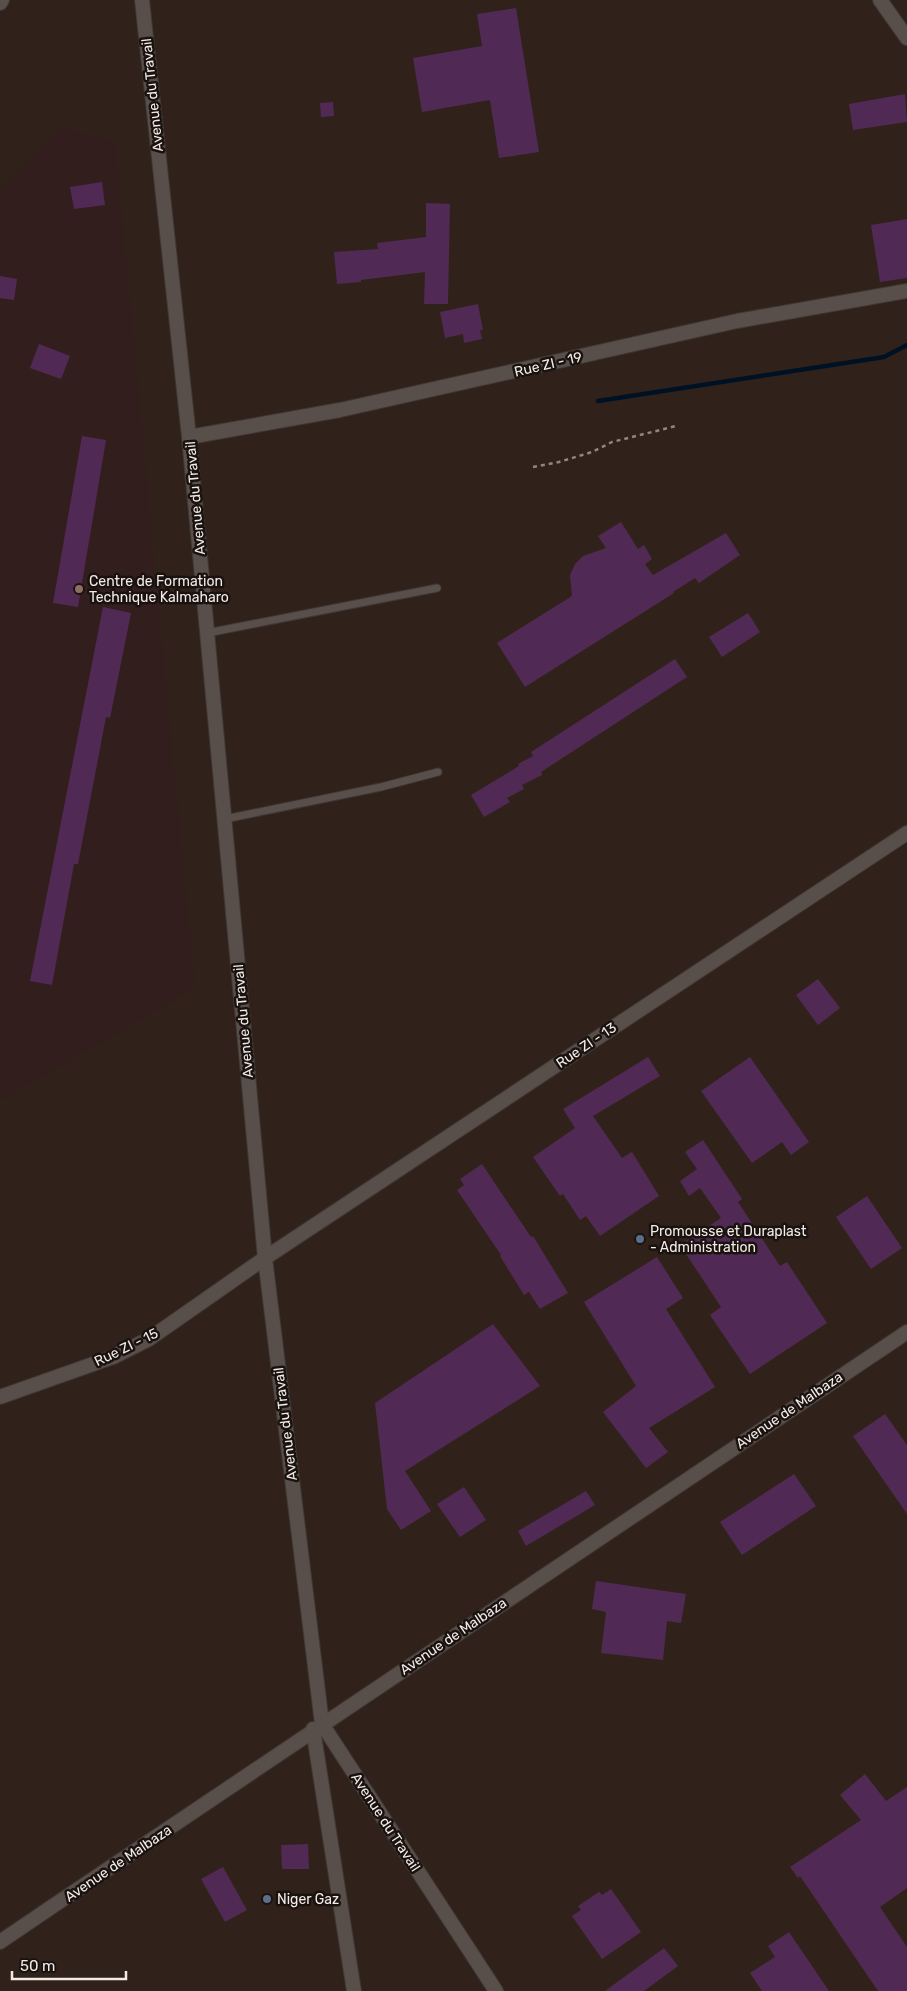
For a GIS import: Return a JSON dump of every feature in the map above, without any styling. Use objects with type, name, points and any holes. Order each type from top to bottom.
[{"type":"street","name":"Avenue du Travail","points":[[142,0],[189,437],[265,1258],[318,1726],[496,1991]]},
{"type":"street","points":[[880,0],[907,38]]},
{"type":"street","name":"Rue ZI - 19","points":[[189,437],[340,410],[737,320],[907,291]]},
{"type":"street","name":"Rue ZI - 13","points":[[265,1258],[907,833]]},
{"type":"street","name":"Rue ZI - 15","points":[[0,1397],[113,1357],[149,1339],[265,1258]]},
{"type":"street","name":"Avenue de Malbaza","points":[[0,1942],[189,1816],[318,1726],[907,1332]]},
{"type":"street","points":[[318,1726],[354,1991]]},
{"type":"lane","points":[[207,634],[437,588]]},
{"type":"lane","points":[[225,819],[381,787],[438,772]]},
{"type":"path","points":[[533,467],[559,462],[592,452],[612,442],[676,426]]},
{"type":"shaded area","points":[[0,0],[907,0],[907,1991],[0,1991]]},
{"type":"shaded area","name":"Centre de Formation Technique Kalmaharo","points":[[62,127],[115,141],[195,988],[0,1101],[0,191]]},
{"type":"building","points":[[516,8],[539,152],[499,158],[490,100],[422,112],[413,58],[482,46],[477,14]]},
{"type":"building","points":[[905,94],[907,122],[853,130],[849,104]]},
{"type":"building","points":[[333,102],[334,116],[321,117],[320,103]]},
{"type":"building","points":[[102,182],[105,205],[74,209],[70,187]]},
{"type":"building","points":[[426,203],[450,204],[448,304],[424,304],[425,272],[337,284],[334,252],[378,249],[377,243],[426,237]]},
{"type":"building","points":[[907,219],[907,278],[880,282],[871,225]]},
{"type":"building","points":[[0,276],[17,279],[14,300],[0,298]]},
{"type":"building","points":[[478,304],[483,330],[480,330],[482,339],[464,343],[463,334],[445,338],[440,312]]},
{"type":"building","points":[[39,344],[70,356],[61,379],[30,368]]},
{"type":"building","points":[[82,436],[106,440],[78,607],[53,603]]},
{"type":"building","points":[[621,522],[638,549],[644,545],[652,559],[645,564],[653,575],[726,533],[740,555],[699,583],[695,578],[525,687],[497,643],[572,596],[570,575],[575,564],[583,556],[606,548],[598,536]]},
{"type":"building","points":[[103,607],[131,613],[110,718],[106,717],[78,864],[74,864],[52,985],[30,981]]},
{"type":"building","points":[[748,613],[760,632],[722,657],[709,637]]},
{"type":"building","points":[[675,659],[687,677],[541,772],[542,775],[522,785],[524,789],[507,798],[510,802],[484,817],[471,795],[533,756],[531,752]]},
{"type":"building","points":[[818,979],[840,1008],[818,1025],[796,995]]},
{"type":"building","points":[[648,1057],[660,1076],[593,1116],[622,1158],[632,1152],[659,1196],[600,1236],[586,1216],[580,1220],[563,1194],[560,1196],[533,1157],[575,1128],[563,1109]]},
{"type":"building","points":[[750,1057],[809,1142],[791,1155],[782,1142],[752,1163],[701,1091]]},
{"type":"building","points":[[703,1140],[742,1199],[738,1202],[780,1266],[787,1262],[827,1323],[750,1374],[710,1315],[721,1307],[680,1245],[721,1218],[700,1188],[689,1196],[680,1181],[697,1169],[685,1152]]},
{"type":"building","points":[[482,1164],[531,1237],[533,1236],[568,1293],[540,1309],[529,1292],[524,1295],[501,1255],[457,1190],[464,1185],[460,1179]]},
{"type":"building","points":[[867,1196],[902,1248],[871,1269],[836,1217]]},
{"type":"building","points":[[657,1257],[683,1298],[666,1309],[715,1387],[649,1428],[668,1452],[646,1468],[603,1412],[636,1386],[584,1302]]},
{"type":"building","points":[[493,1324],[540,1386],[405,1471],[431,1511],[401,1530],[387,1509],[375,1403]]},
{"type":"building","points":[[885,1414],[907,1445],[907,1514],[853,1436]]},
{"type":"building","points":[[794,1474],[816,1506],[742,1555],[720,1522]]},
{"type":"building","points":[[464,1487],[486,1520],[460,1537],[437,1504]]},
{"type":"building","points":[[586,1491],[595,1505],[526,1546],[518,1531]]},
{"type":"building","points":[[596,1581],[686,1594],[681,1623],[667,1621],[663,1660],[601,1653],[606,1612],[592,1609]]},
{"type":"building","points":[[865,1774],[886,1801],[907,1787],[907,1888],[880,1907],[907,1947],[907,1991],[878,1991],[800,1876],[798,1878],[790,1867],[861,1820],[840,1795]]},
{"type":"building","points":[[308,1844],[309,1869],[282,1869],[281,1845]]},
{"type":"building","points":[[223,1867],[247,1910],[225,1922],[201,1879]]},
{"type":"building","points":[[611,1889],[641,1932],[602,1959],[572,1916],[581,1910],[578,1906],[599,1892],[602,1895]]},
{"type":"building","points":[[789,1932],[829,1991],[762,1991],[750,1973],[775,1957],[768,1946]]},
{"type":"building","points":[[664,1948],[678,1966],[644,1991],[605,1991]]},
{"type":"waterway","points":[[598,401],[884,357],[907,345]]},
{"type":"place","name":"Centre de Formation Technique Kalmaharo","points":[[79,589]]},
{"type":"place","name":"Promousse et Duraplast - Administration","points":[[640,1239]]},
{"type":"place","name":"Niger Gaz","points":[[267,1899]]}]
